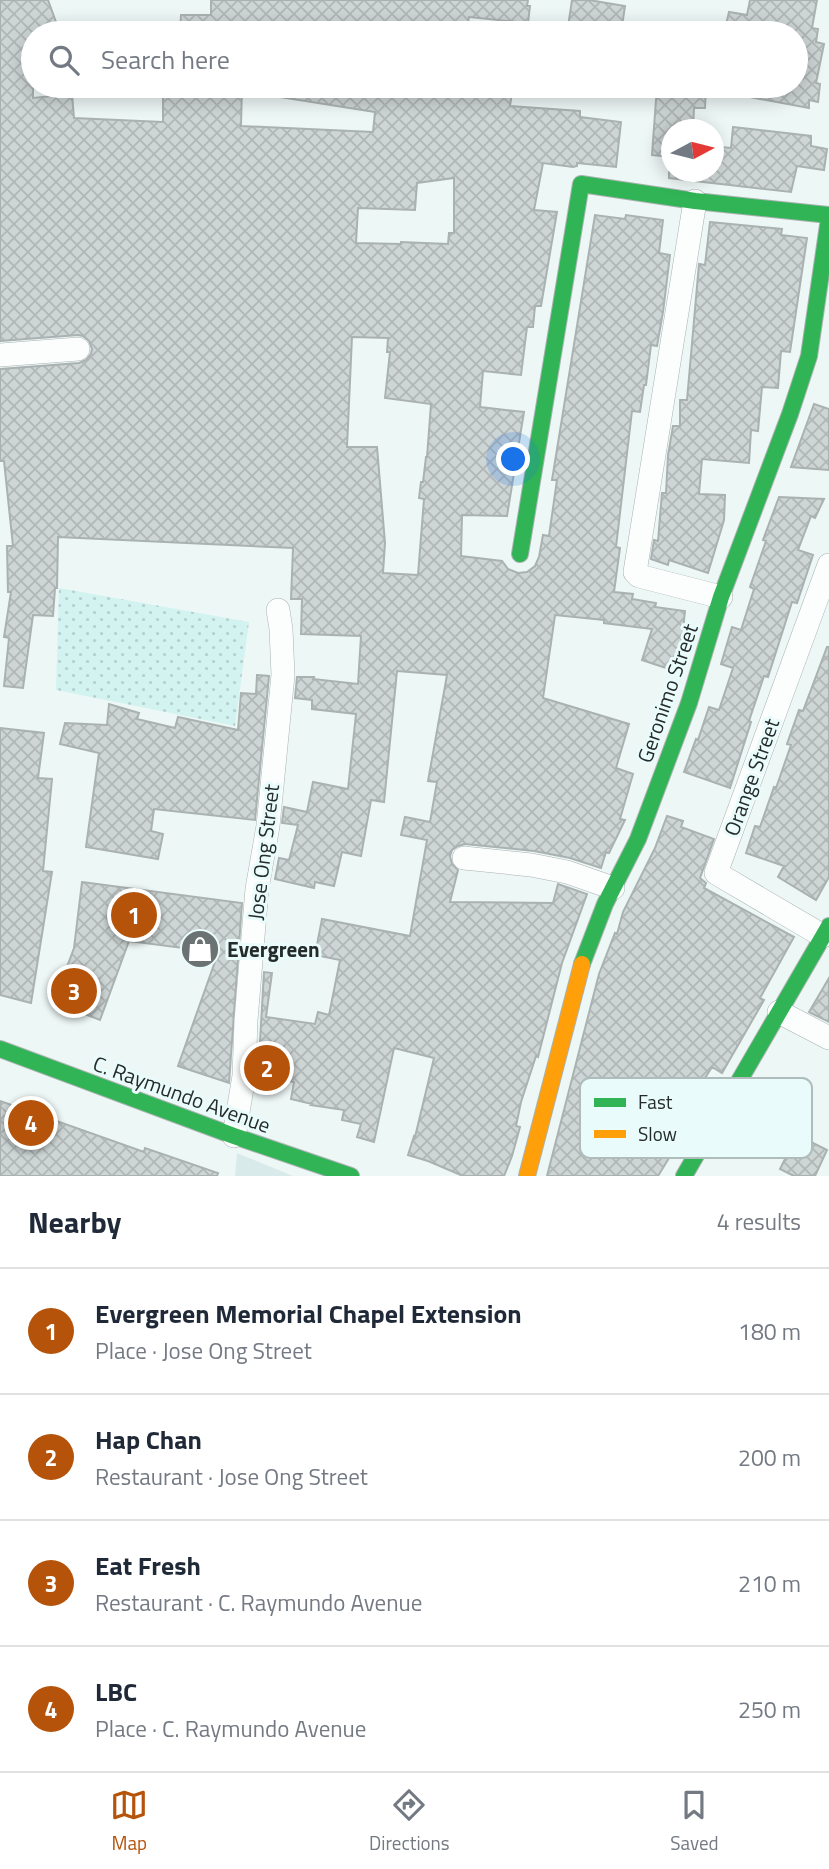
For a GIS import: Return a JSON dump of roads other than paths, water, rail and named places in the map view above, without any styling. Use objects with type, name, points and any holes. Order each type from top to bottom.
[{"type":"street","points":[[520,554],[581,184],[829,217]]},
{"type":"street","points":[[695,201],[635,572],[639,576],[721,597]]},
{"type":"street","name":"Geronimo Street","points":[[527,1176],[581,968],[600,915],[638,839],[666,765],[689,703],[721,597],[809,356],[829,217]]},
{"type":"street","points":[[0,355],[78,349]]},
{"type":"street","name":"Orange Street","points":[[826,931],[716,873],[829,565]]},
{"type":"street","name":"Jose Ong Street","points":[[234,1136],[244,1076],[257,889],[268,826],[283,675],[278,610]]},
{"type":"street","points":[[464,858],[567,872],[613,888]]},
{"type":"street","points":[[741,1078],[826,931]]},
{"type":"street","points":[[779,1012],[829,1038]]},
{"type":"street","name":"C. Raymundo Avenue","points":[[0,1049],[234,1136],[351,1176]]},
{"type":"street","points":[[684,1176],[694,1158]]},
{"type":"place","name":"Evergreen Memorial Chapel Extension","points":[[134,915]]},
{"type":"place","name":"Evergreen","points":[[200,949]]},
{"type":"place","name":"Eat Fresh","points":[[74,991]]},
{"type":"place","name":"Hap Chan","points":[[267,1068]]},
{"type":"place","name":"LBC","points":[[31,1123]]}]
